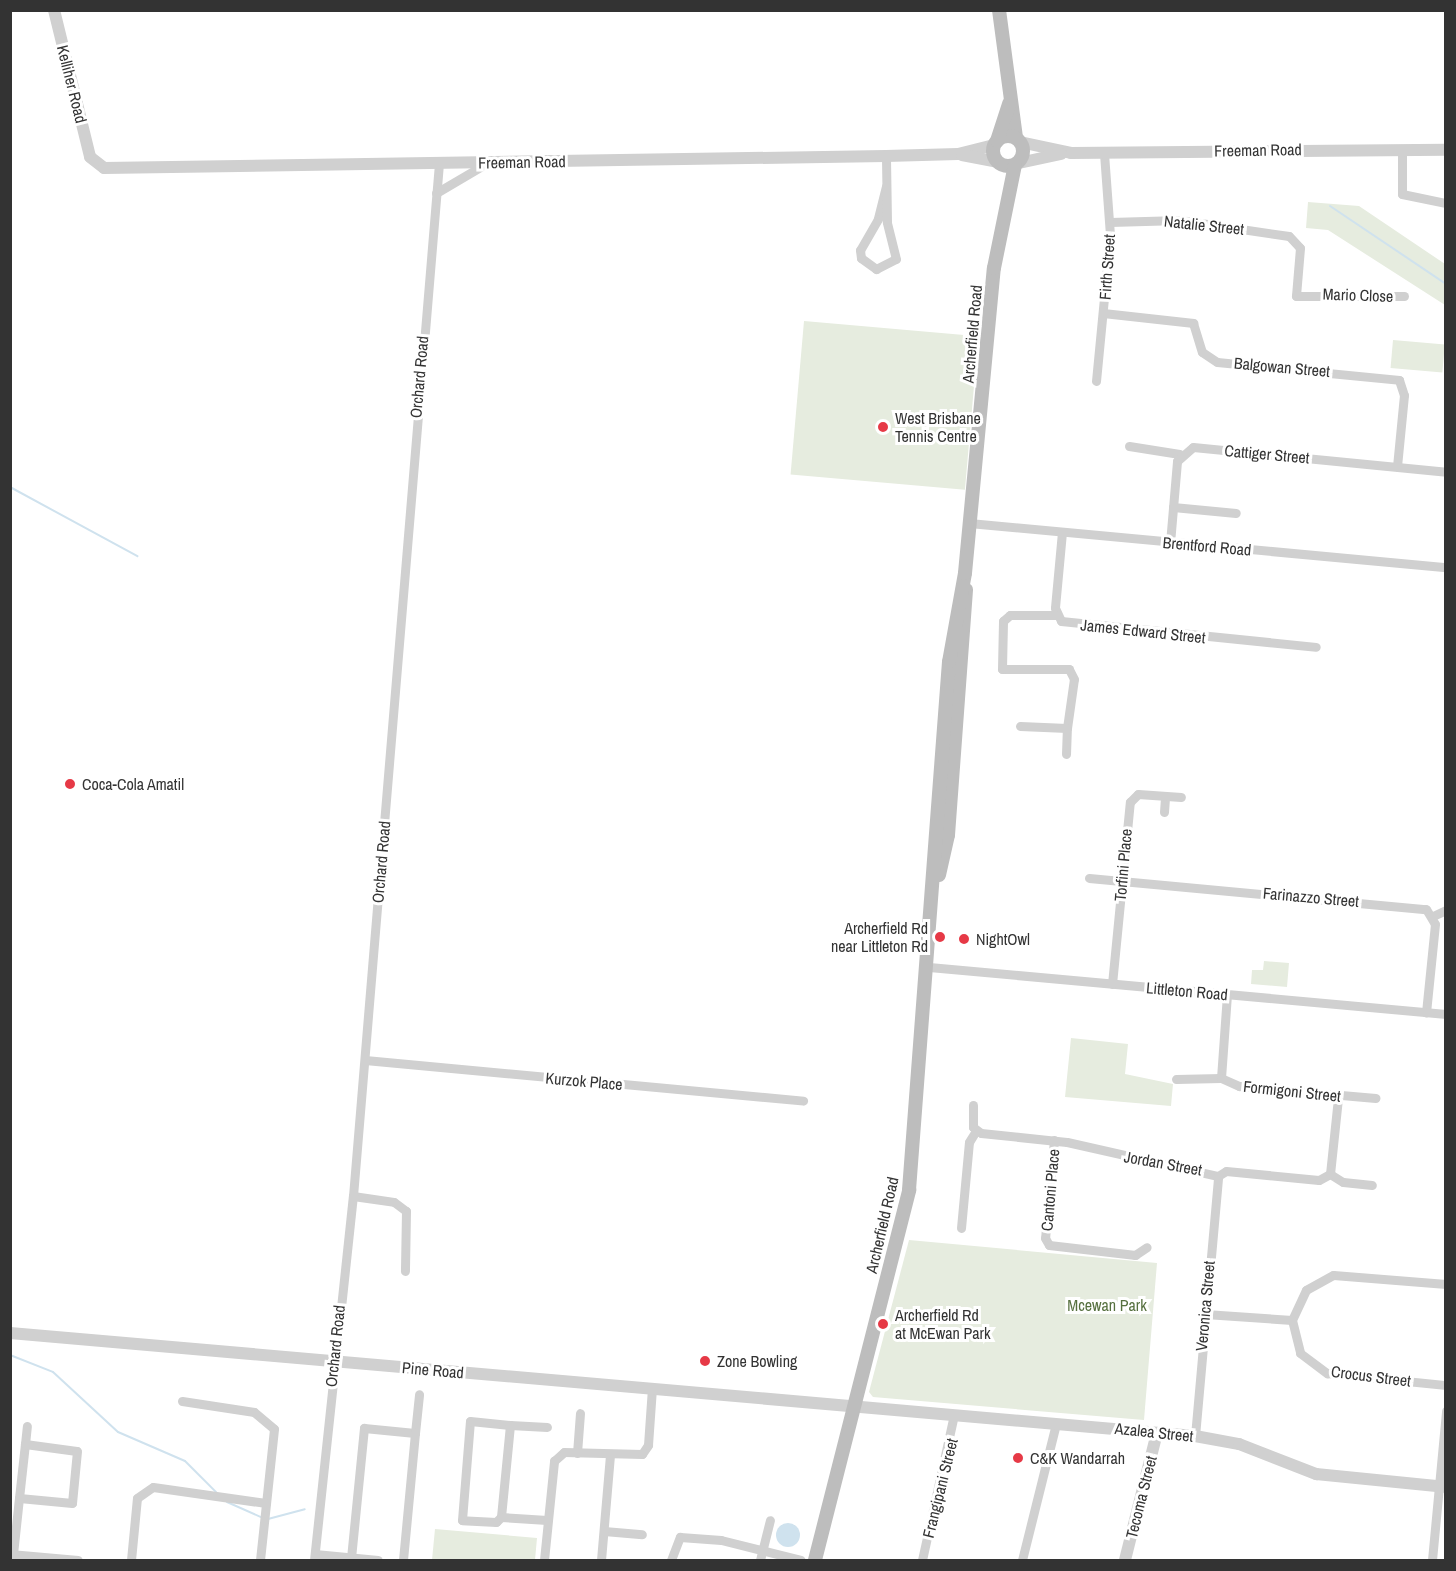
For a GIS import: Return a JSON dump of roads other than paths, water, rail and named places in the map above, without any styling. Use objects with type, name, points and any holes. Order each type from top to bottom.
[{"type":"main road","points":[[995,143],[1018,140],[1010,100],[999,10]]},
{"type":"main road","points":[[995,143],[1010,100]]},
{"type":"main road","name":"Archerfield Road","points":[[815,1560],[909,1190],[936,889],[934,811],[965,573],[1008,164],[1018,140]]},
{"type":"main road","points":[[995,143],[1008,164]]},
{"type":"street","name":"Kelliher Road","points":[[54,10],[90,157]]},
{"type":"street","name":"Freeman Road","points":[[1018,140],[1071,153]]},
{"type":"street","name":"Freeman Road","points":[[958,154],[995,143]]},
{"type":"street","points":[[1402,150],[1402,194],[1446,203]]},
{"type":"street","name":"Freeman Road","points":[[90,157],[114,168],[958,154],[1008,164],[1071,153],[1446,150]]},
{"type":"street","name":"Firth Street","points":[[1096,381],[1110,222],[1104,153]]},
{"type":"street","points":[[886,156],[886,186],[896,259],[876,269],[861,258],[860,250],[878,219],[886,186]]},
{"type":"street","name":"Orchard Road","points":[[315,1557],[332,1361],[353,1196],[439,162]]},
{"type":"street","points":[[436,194],[488,162]]},
{"type":"street","name":"Natalie Street","points":[[1110,222],[1180,220],[1297,240]]},
{"type":"street","name":"Mario Close","points":[[1297,240],[1296,296],[1404,296]]},
{"type":"street","name":"Balgowan Street","points":[[1103,313],[1193,323],[1202,352],[1216,362],[1399,380],[1404,395],[1397,466]]},
{"type":"street","points":[[1129,446],[1179,454],[1170,543]]},
{"type":"street","name":"Cattiger Street","points":[[1179,454],[1193,447],[1446,472]]},
{"type":"street","points":[[1173,507],[1236,513]]},
{"type":"street","name":"Brentford Road","points":[[969,523],[1446,567]]},
{"type":"street","points":[[1062,532],[1056,615],[1006,616],[999,662],[1008,671],[1069,669],[1074,679],[1066,754]]},
{"type":"street","name":"James Edward Street","points":[[1056,615],[1068,623],[1316,647]]},
{"type":"street","points":[[1020,726],[1067,728]]},
{"type":"street","points":[[1164,812],[1165,796]]},
{"type":"street","name":"Torfini Place","points":[[1112,984],[1132,798],[1181,797]]},
{"type":"street","name":"Farinazzo Street","points":[[1089,878],[1422,908],[1432,916]]},
{"type":"street","points":[[1426,1013],[1432,916],[1446,910]]},
{"type":"street","name":"Littleton Road","points":[[929,967],[1446,1014]]},
{"type":"street","points":[[1221,1078],[1227,994]]},
{"type":"street","name":"Kurzok Place","points":[[365,1060],[803,1101]]},
{"type":"street","name":"Formigoni Street","points":[[1176,1079],[1221,1078],[1231,1084],[1338,1098],[1375,1098]]},
{"type":"street","points":[[1330,1174],[1338,1098]]},
{"type":"street","points":[[961,1228],[969,1142],[976,1131],[973,1105]]},
{"type":"street","name":"Jordan Street","points":[[976,1131],[1054,1140],[1218,1176],[1226,1171],[1319,1180],[1330,1174],[1343,1182],[1372,1185]]},
{"type":"street","name":"Cantoni Place","points":[[1054,1140],[1045,1238],[1050,1245],[1135,1255],[1147,1247]]},
{"type":"street","name":"Veronica Street","points":[[1195,1436],[1218,1176]]},
{"type":"street","points":[[353,1196],[394,1202],[406,1211],[405,1271]]},
{"type":"street","points":[[1205,1314],[1292,1320],[1306,1290],[1333,1275],[1446,1284]]},
{"type":"street","name":"Crocus Street","points":[[1292,1320],[1300,1353],[1327,1373],[1446,1385]]},
{"type":"street","name":"Pine Road","points":[[10,1333],[855,1406]]},
{"type":"street","points":[[544,1560],[554,1461],[564,1452],[635,1458],[647,1448],[652,1388]]},
{"type":"street","points":[[403,1560],[419,1394]]},
{"type":"street","points":[[182,1401],[266,1418],[274,1429],[260,1560]]},
{"type":"street","name":"Azalea Street","points":[[855,1406],[1195,1436],[1239,1444],[1316,1474],[1442,1486]]},
{"type":"street","points":[[1432,1560],[1442,1486],[1446,1411]]},
{"type":"street","points":[[577,1453],[580,1413]]},
{"type":"street","name":"Frangipani Street","points":[[922,1560],[954,1414]]},
{"type":"street","points":[[510,1425],[501,1517],[496,1522],[462,1520],[470,1421],[547,1427]]},
{"type":"street","points":[[1022,1560],[1056,1424]]},
{"type":"street","points":[[27,1426],[12,1556],[78,1560]]},
{"type":"street","points":[[351,1558],[364,1428],[415,1433]]},
{"type":"street","name":"Tecoma Street","points":[[1125,1560],[1157,1433]]},
{"type":"street","points":[[19,1498],[72,1503],[77,1451],[25,1444]]},
{"type":"street","points":[[601,1560],[610,1456]]},
{"type":"street","points":[[131,1560],[137,1498],[153,1487],[266,1503]]},
{"type":"street","points":[[501,1517],[547,1520]]},
{"type":"street","points":[[760,1560],[770,1520]]},
{"type":"street","points":[[604,1531],[642,1534]]},
{"type":"street","points":[[671,1560],[680,1537],[763,1550],[801,1560]]},
{"type":"street","points":[[315,1557],[378,1560]]},
{"type":"water","points":[[788,1523],[797,1526],[800,1535],[797,1544],[788,1547],[779,1544],[776,1535],[779,1526]]},
{"type":"waterway","points":[[1330,206],[1446,284]]},
{"type":"waterway","points":[[10,487],[137,556]]},
{"type":"waterway","points":[[10,1355],[53,1372],[118,1432],[185,1461],[216,1492]]},
{"type":"waterway","points":[[227,1502],[263,1518]]},
{"type":"waterway","points":[[268,1519],[305,1509]]},
{"type":"place","name":"West Brisbane Tennis Centre","points":[[883,427]]},
{"type":"place","name":"Coca-Cola Amatil","points":[[70,784]]},
{"type":"place","name":"Archerfield Rd near Littleton Rd","points":[[940,937]]},
{"type":"place","name":"NightOwl","points":[[964,939]]},
{"type":"place","name":"Archerfield Rd at McEwan Park","points":[[883,1324]]},
{"type":"place","name":"Zone Bowling","points":[[705,1361]]},
{"type":"place","name":"C&K Wandarrah","points":[[1018,1458]]},
{"type":"park label","name":"Mcewan Park","points":[[1107,1305]]}]
